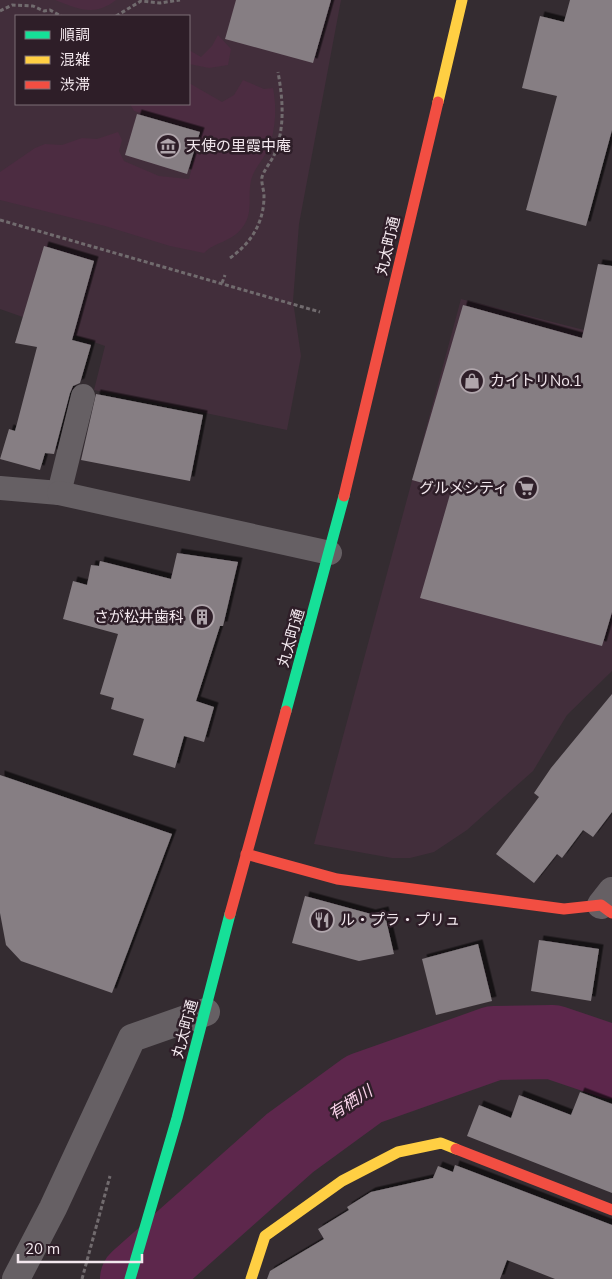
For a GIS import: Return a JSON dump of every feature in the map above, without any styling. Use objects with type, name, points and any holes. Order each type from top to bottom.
[{"type":"main road","name":"丸太町通","points":[[130,1279],[177,1118],[246,854],[330,554],[462,0]]},
{"type":"main road","points":[[246,854],[337,879],[564,909],[608,903]]},
{"type":"main road","points":[[252,1279],[265,1236],[342,1182],[398,1152],[441,1143],[612,1210]]},
{"type":"street","points":[[16,1279],[53,1208],[132,1038],[206,1012]]},
{"type":"lane","points":[[59,494],[83,396]]},
{"type":"lane","points":[[0,488],[59,494],[330,554]]},
{"type":"path","points":[[118,15],[141,1],[160,3],[180,0]]},
{"type":"path","points":[[0,11],[12,5],[34,6],[44,11],[50,10],[59,15]]},
{"type":"path","points":[[230,258],[246,246],[256,231],[262,214],[264,196],[262,178],[274,154],[282,127],[283,100],[278,72]]},
{"type":"path","points":[[0,220],[320,312]]},
{"type":"path","points":[[222,283],[225,275]]},
{"type":"shaded area","points":[[0,0],[341,0],[299,224],[293,301],[301,356],[287,430],[94,390],[105,346],[0,309]]},
{"type":"shaded area","points":[[55,0],[116,0],[101,8],[86,10]]},
{"type":"shaded area","points":[[218,35],[231,49],[228,65],[209,68],[190,64],[190,51],[201,57],[212,46]]},
{"type":"shaded area","points":[[243,80],[264,89],[273,88],[275,104],[274,129],[266,153],[252,177],[246,222],[233,237],[213,246],[204,253],[170,246],[105,226],[0,200],[0,172],[35,148],[45,144],[62,145],[82,138],[97,139],[118,132],[122,140],[119,151],[124,161],[159,176],[189,179],[201,131],[134,111],[131,105],[190,105],[190,84],[222,102],[234,95]]},
{"type":"shaded area","points":[[461,299],[612,337],[612,671],[567,715],[533,771],[467,830],[434,852],[410,858],[392,858],[314,844]]},
{"type":"building","points":[[236,0],[331,0],[313,63],[225,39]]},
{"type":"building","points":[[570,0],[612,0],[612,130],[586,226],[526,210],[557,96],[522,88],[540,16],[564,22]]},
{"type":"building","points":[[137,114],[200,132],[187,174],[125,155]]},
{"type":"building","points":[[44,246],[94,261],[72,340],[91,345],[80,383],[73,386],[70,393],[54,454],[45,453],[40,470],[0,459],[9,429],[15,431],[37,347],[15,343]]},
{"type":"building","name":"グルメシティ","points":[[598,264],[612,266],[612,612],[602,646],[420,598],[451,491],[412,480],[463,305],[582,338]]},
{"type":"building","points":[[96,394],[203,415],[190,481],[81,460]]},
{"type":"building","points":[[177,553],[238,562],[223,626],[220,626],[196,701],[214,707],[204,742],[184,736],[175,768],[133,755],[144,719],[111,709],[114,698],[100,694],[118,634],[63,619],[73,581],[87,585],[91,565],[99,566],[100,561],[171,579]]},
{"type":"building","points":[[612,694],[612,812],[593,837],[583,830],[562,858],[557,854],[534,883],[496,854],[539,797],[534,793],[551,768]]},
{"type":"building","points":[[0,775],[172,834],[112,993],[21,961],[6,945],[0,913]]},
{"type":"building","points":[[305,896],[371,914],[384,911],[394,954],[359,961],[292,943]]},
{"type":"building","points":[[539,940],[599,949],[591,1001],[531,991]]},
{"type":"building","points":[[478,944],[492,1001],[436,1015],[422,959]]},
{"type":"building","points":[[580,1092],[612,1104],[612,1193],[467,1136],[479,1105],[511,1118],[519,1095],[571,1115]]},
{"type":"building","points":[[455,1165],[612,1225],[612,1279],[555,1279],[507,1260],[500,1279],[267,1279],[270,1271],[324,1239],[318,1229],[349,1210],[347,1207],[371,1192],[433,1178],[438,1166],[453,1172]]},
{"type":"waterway","name":"有栖川","points":[[137,1279],[290,1143],[364,1089],[494,1043],[553,1042],[612,1062]]},
{"type":"traffic: fast","points":[[286,711],[344,496]]},
{"type":"traffic: fast","points":[[130,1279],[177,1118],[230,914]]},
{"type":"traffic: slow","points":[[438,102],[462,0]]},
{"type":"traffic: slow","points":[[251,1279],[265,1236],[342,1181],[398,1152],[441,1143],[456,1149]]},
{"type":"traffic: jam","points":[[344,496],[438,102]]},
{"type":"traffic: jam","points":[[230,914],[286,711]]},
{"type":"traffic: jam","points":[[246,854],[337,879],[564,909],[601,905],[612,913]]},
{"type":"traffic: jam","points":[[456,1149],[612,1210]]},
{"type":"place","name":"天使の里霞中庵","points":[[168,146]]},
{"type":"place","name":"カイトリNo.1","points":[[472,381]]},
{"type":"place","name":"グルメシティ","points":[[526,488]]},
{"type":"place","name":"さが松井歯科","points":[[202,617]]},
{"type":"place","name":"ル・プラ・プリュ","points":[[322,920]]}]
